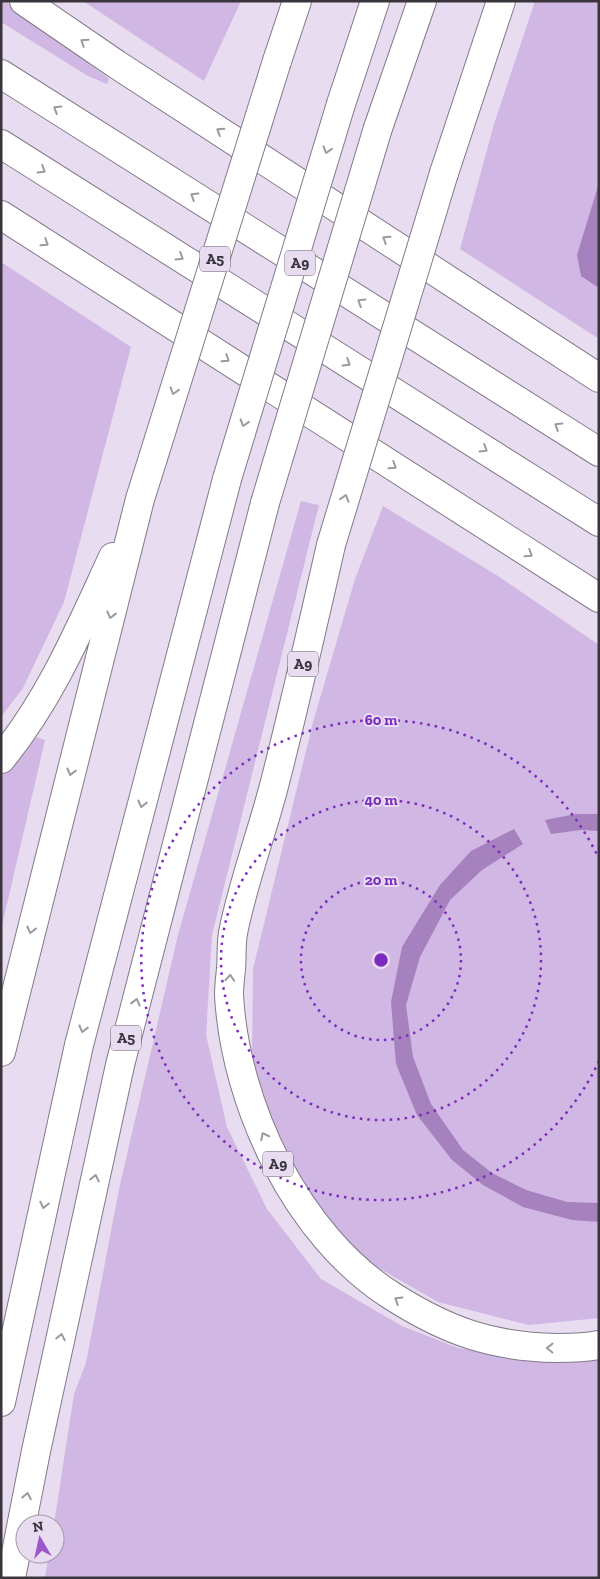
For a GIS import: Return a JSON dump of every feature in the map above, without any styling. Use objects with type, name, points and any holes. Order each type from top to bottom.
[{"type":"highway","points":[[24,1],[132,75],[599,378]]},
{"type":"highway","name":"A5","points":[[1,1052],[140,500],[297,1]]},
{"type":"highway","points":[[1,1402],[79,1045],[227,479],[375,1]]},
{"type":"highway","name":"A5","points":[[11,1578],[36,1451],[120,1065],[265,503],[378,128],[422,1]]},
{"type":"highway","name":"A9","points":[[501,1],[444,173],[331,544],[275,784],[233,934],[229,994],[238,1055],[256,1120],[304,1210],[335,1248],[375,1285],[422,1315],[473,1337],[528,1347],[586,1348],[599,1345]]},
{"type":"highway","name":"A9","points":[[1,74],[599,452]]},
{"type":"highway","points":[[1,144],[599,522]]},
{"type":"highway","points":[[2,216],[599,598]]},
{"type":"highway","name":"A5","points":[[1,759],[17,740],[43,701],[69,652],[140,500]]},
{"type":"shaded area","points":[[1,1],[5,1],[109,79],[107,84],[88,76],[1,22]]},
{"type":"shaded area","points":[[83,1],[241,1],[204,81]]},
{"type":"shaded area","points":[[535,1],[599,1],[599,339],[460,249],[494,124]]},
{"type":"shaded area","points":[[599,183],[599,288],[581,276],[577,255]]},
{"type":"shaded area","points":[[1,262],[131,347],[64,602],[23,688],[1,717]]},
{"type":"shaded area","points":[[301,501],[319,505],[212,935],[206,1035],[227,1127],[267,1209],[321,1279],[402,1326],[458,1348],[533,1359],[599,1358],[599,1576],[597,1578],[45,1578],[47,1564],[65,1564],[65,1514],[56,1514],[74,1394],[86,1363],[119,1189],[178,935]]},
{"type":"shaded area","points":[[383,506],[498,576],[599,645],[599,1318],[529,1325],[438,1302],[363,1259],[310,1202],[271,1132],[252,1062],[253,969],[313,722],[355,579]]},
{"type":"shaded area","points":[[36,737],[45,740],[1,930],[1,777]]},
{"type":"shaded area","points":[[576,814],[599,814],[599,831],[581,830],[551,834],[545,820]]},
{"type":"shaded area","points":[[514,829],[523,844],[482,870],[450,900],[420,957],[406,1005],[413,1057],[431,1104],[463,1150],[492,1173],[526,1190],[567,1202],[599,1203],[599,1222],[572,1220],[523,1207],[483,1185],[452,1160],[417,1115],[396,1064],[391,1002],[402,947],[440,885],[471,851]]}]
